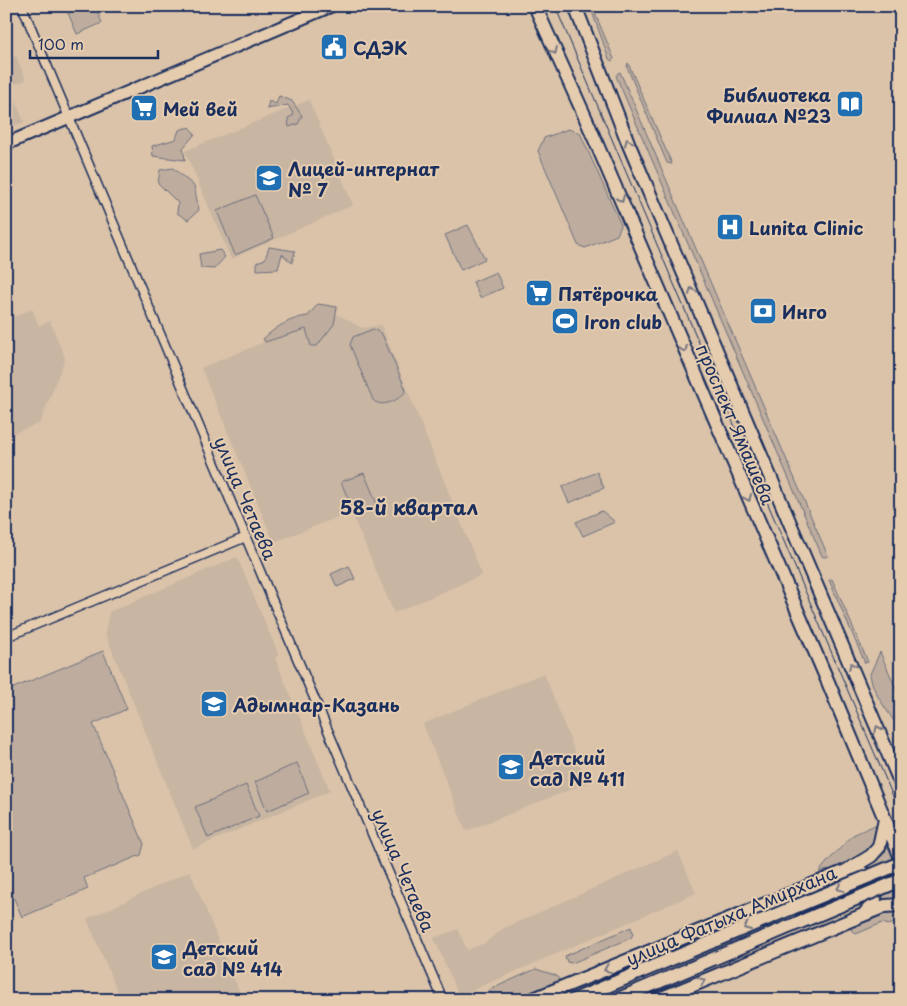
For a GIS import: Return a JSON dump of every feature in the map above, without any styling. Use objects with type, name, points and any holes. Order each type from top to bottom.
[{"type":"main road","name":"проспект Ямашева","points":[[535,6],[594,137],[901,858]]},
{"type":"main road","name":"проспект Ямашева","points":[[574,6],[630,145],[901,784]]},
{"type":"main road","points":[[531,1000],[846,871],[871,856],[879,847],[885,819]]},
{"type":"main road","name":"улица Фатыха Амирхана","points":[[574,1000],[901,863]]},
{"type":"main road","points":[[846,871],[859,870],[872,881],[876,896],[873,904],[863,915]]},
{"type":"main road","name":"улица Фатыха Амирхана","points":[[616,1000],[901,880]]},
{"type":"main road","points":[[657,1000],[885,906],[901,905]]},
{"type":"street","name":"улица Четаева","points":[[22,6],[444,1000]]},
{"type":"street","points":[[6,144],[331,6]]},
{"type":"street","points":[[6,637],[246,537]]},
{"type":"shaded area","points":[[83,6],[95,6],[102,23],[77,34],[68,13]]},
{"type":"shaded area","points":[[590,6],[592,6],[614,59],[612,61],[609,59]]},
{"type":"shaded area","points":[[6,49],[10,58],[16,56],[26,80],[10,86],[24,122],[6,129]]},
{"type":"shaded area","points":[[628,63],[672,164],[667,163],[627,67]]},
{"type":"shaded area","points":[[620,72],[828,556],[822,556],[616,76]]},
{"type":"shaded area","points":[[279,96],[292,101],[302,116],[298,124],[289,127],[288,118],[294,115],[288,105],[267,109],[269,101],[276,104]]},
{"type":"shaded area","name":"Лицей-интернат № 7","points":[[309,100],[353,205],[231,259],[185,151]]},
{"type":"shaded area","points":[[189,127],[195,134],[183,148],[185,160],[153,156],[152,146],[176,139],[179,130]]},
{"type":"shaded area","points":[[568,129],[580,133],[621,225],[617,235],[585,248],[578,245],[538,151],[544,138]]},
{"type":"shaded area","points":[[173,168],[194,186],[199,210],[188,220],[177,213],[178,203],[158,183],[160,170]]},
{"type":"shaded area","points":[[255,195],[274,238],[235,255],[217,211]]},
{"type":"shaded area","points":[[468,225],[485,259],[461,270],[445,235]]},
{"type":"shaded area","points":[[269,247],[295,251],[292,263],[282,254],[278,269],[257,270],[257,262],[265,259]]},
{"type":"shaded area","points":[[220,250],[225,257],[214,269],[201,268],[199,254]]},
{"type":"shaded area","points":[[496,272],[503,288],[480,298],[473,282]]},
{"type":"shaded area","points":[[318,304],[337,307],[334,324],[317,346],[311,346],[306,329],[265,342],[263,339],[273,331],[289,321],[308,316]]},
{"type":"shaded area","points":[[32,309],[39,326],[50,321],[65,358],[40,423],[9,435],[6,434],[6,320]]},
{"type":"shaded area","points":[[335,313],[362,328],[381,325],[482,575],[394,613],[351,512],[274,542],[201,368]]},
{"type":"shaded area","points":[[373,329],[382,334],[406,390],[395,400],[381,404],[373,400],[350,345],[353,337]]},
{"type":"shaded area","points":[[597,472],[604,488],[569,503],[562,487]]},
{"type":"shaded area","points":[[364,473],[378,506],[355,515],[341,482]]},
{"type":"shaded area","points":[[602,511],[615,522],[583,536],[576,522]]},
{"type":"shaded area","name":"Адымнар-Казань","points":[[237,557],[279,655],[275,658],[330,791],[193,849],[105,633],[109,612]]},
{"type":"shaded area","points":[[349,566],[355,579],[337,587],[331,574]]},
{"type":"shaded area","points":[[832,579],[868,662],[865,663],[829,580]]},
{"type":"shaded area","points":[[103,651],[127,709],[93,724],[144,844],[141,855],[84,878],[88,889],[22,917],[6,880],[6,691]]},
{"type":"shaded area","points":[[880,652],[901,700],[901,726],[898,727],[881,702],[871,681],[870,674]]},
{"type":"shaded area","name":"Детский сад № 411","points":[[544,673],[587,783],[466,831],[423,724]]},
{"type":"shaded area","points":[[297,763],[309,793],[267,811],[255,782]]},
{"type":"shaded area","points":[[246,785],[259,816],[208,838],[195,807]]},
{"type":"shaded area","points":[[875,825],[877,829],[872,850],[839,868],[819,872],[853,835]]},
{"type":"shaded area","points":[[890,843],[901,870],[901,901],[877,903],[877,878],[867,867],[883,855]]},
{"type":"shaded area","points":[[678,851],[696,893],[459,996],[434,938],[458,929],[467,950],[485,943],[504,928]]},
{"type":"shaded area","name":"Детский сад № 414","points":[[190,871],[241,996],[233,1000],[121,1000],[87,919]]},
{"type":"shaded area","points":[[886,910],[901,911],[901,920],[889,925],[882,923],[856,934],[852,931],[850,926]]},
{"type":"shaded area","points":[[631,927],[633,934],[631,938],[572,963],[567,962],[565,956]]},
{"type":"shaded area","points":[[536,969],[557,976],[559,979],[558,984],[519,1000],[497,1000],[489,990]]},
{"type":"tram line","points":[[555,6],[901,815]]},
{"type":"place","name":"СДЭК","points":[[334,47]]},
{"type":"place","name":"Библиотека Филиал №23","points":[[850,104]]},
{"type":"place","name":"Мей вей","points":[[144,108]]},
{"type":"place","name":"Лицей-интернат № 7","points":[[269,178]]},
{"type":"place","name":"Lunita Clinic","points":[[730,227]]},
{"type":"place","name":"Пятёрочка","points":[[539,293]]},
{"type":"place","name":"Инго","points":[[763,311]]},
{"type":"place","name":"Iron club","points":[[565,321]]},
{"type":"place","name":"Адымнар-Казань","points":[[214,704]]},
{"type":"place","name":"Детский сад № 411","points":[[511,767]]},
{"type":"place","name":"Детский сад № 414","points":[[164,957]]},
{"type":"district","name":"58-й квартал","points":[[409,507]]}]
